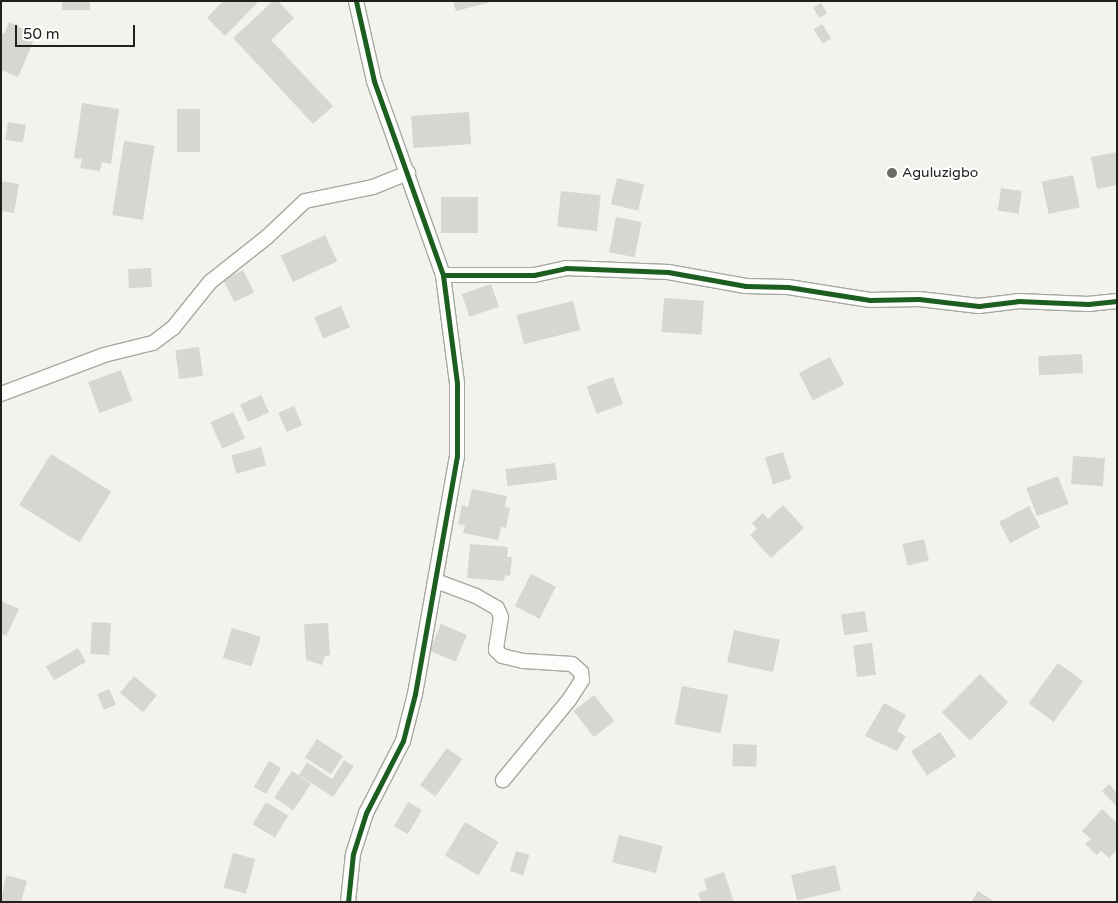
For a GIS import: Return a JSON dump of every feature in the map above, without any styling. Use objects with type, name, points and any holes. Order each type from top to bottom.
[{"type":"street","points":[[348,902],[353,854],[366,813],[405,732],[436,581],[457,456],[457,383],[444,275],[374,80],[356,1]]},
{"type":"street","points":[[1,394],[104,355],[153,343],[172,328],[210,282],[267,237],[305,201],[373,187],[408,173]]},
{"type":"street","points":[[444,275],[534,274],[566,268],[593,268],[668,272],[746,286],[788,287],[870,300],[919,299],[980,306],[1018,301],[1088,304],[1117,301]]},
{"type":"street","points":[[436,581],[476,596],[497,608],[501,617],[496,650],[502,656],[523,661],[572,664],[581,672],[582,680],[569,700],[503,780]]},
{"type":"building","points":[[62,1],[90,1],[90,10],[62,10]]},
{"type":"building","points":[[223,1],[259,1],[225,36],[207,18]]},
{"type":"building","points":[[273,1],[278,1],[294,18],[271,40],[333,106],[313,124],[233,38]]},
{"type":"building","points":[[453,1],[491,1],[491,2],[456,11]]},
{"type":"building","points":[[821,3],[827,13],[819,18],[813,8]]},
{"type":"building","points":[[9,22],[26,30],[23,38],[33,42],[18,77],[1,70],[1,33],[4,34]]},
{"type":"building","points":[[822,24],[831,38],[823,44],[814,29]]},
{"type":"building","points":[[82,103],[119,109],[111,164],[102,162],[100,171],[80,168],[82,159],[74,158]]},
{"type":"building","points":[[177,109],[200,109],[200,152],[177,152]]},
{"type":"building","points":[[469,112],[471,144],[413,148],[411,116]]},
{"type":"building","points":[[8,122],[26,125],[23,143],[5,140]]},
{"type":"building","points":[[124,141],[155,146],[143,220],[112,215]]},
{"type":"building","points":[[1117,152],[1117,185],[1097,189],[1091,157]]},
{"type":"building","points":[[1073,175],[1080,207],[1049,214],[1042,182]]},
{"type":"building","points":[[617,178],[644,184],[638,211],[611,204]]},
{"type":"building","points":[[1,181],[19,184],[14,213],[1,211]]},
{"type":"building","points":[[1001,188],[1022,191],[1019,214],[998,211]]},
{"type":"building","points":[[561,191],[601,195],[597,231],[557,227]]},
{"type":"building","points":[[441,197],[478,197],[478,233],[441,233]]},
{"type":"building","points":[[616,217],[642,222],[635,257],[609,252]]},
{"type":"building","points":[[325,235],[337,261],[293,282],[281,256]]},
{"type":"building","points":[[151,268],[152,287],[129,288],[128,269]]},
{"type":"building","points":[[243,270],[254,292],[234,302],[223,280]]},
{"type":"building","points":[[491,284],[499,307],[470,317],[462,294]]},
{"type":"building","points":[[664,298],[704,301],[702,335],[662,332]]},
{"type":"building","points":[[573,301],[580,330],[524,344],[517,315]]},
{"type":"building","points":[[341,306],[350,327],[323,339],[314,317]]},
{"type":"building","points":[[199,347],[203,376],[179,379],[175,350]]},
{"type":"building","points":[[1082,354],[1083,373],[1039,375],[1038,356]]},
{"type":"building","points":[[830,357],[844,385],[813,401],[799,373]]},
{"type":"building","points":[[121,370],[132,401],[99,413],[88,382]]},
{"type":"building","points":[[613,377],[623,404],[597,414],[587,387]]},
{"type":"building","points":[[261,395],[269,412],[248,422],[240,405]]},
{"type":"building","points":[[294,406],[302,425],[287,432],[278,413]]},
{"type":"building","points":[[233,412],[245,438],[223,449],[210,423]]},
{"type":"building","points":[[261,447],[266,465],[236,474],[231,456]]},
{"type":"building","points":[[783,452],[791,479],[773,484],[765,458]]},
{"type":"building","points":[[51,454],[111,492],[79,543],[19,505]]},
{"type":"building","points":[[1073,456],[1105,458],[1103,486],[1071,484]]},
{"type":"building","points":[[555,463],[557,480],[507,486],[505,469]]},
{"type":"building","points":[[1058,476],[1069,504],[1037,516],[1026,488]]},
{"type":"building","points":[[472,489],[507,496],[505,507],[510,508],[506,528],[501,527],[498,540],[463,533],[465,525],[458,524],[462,505],[468,507]]},
{"type":"building","points":[[783,505],[804,528],[771,558],[750,535],[757,529],[752,523],[763,513],[768,519]]},
{"type":"building","points":[[1029,506],[1040,527],[1010,543],[999,522]]},
{"type":"building","points":[[924,539],[929,560],[908,565],[903,544]]},
{"type":"building","points":[[470,544],[508,547],[507,557],[512,557],[510,576],[505,575],[504,581],[467,578]]},
{"type":"building","points":[[531,574],[556,587],[540,619],[515,606]]},
{"type":"building","points":[[1,601],[19,609],[6,636],[1,633]]},
{"type":"building","points":[[865,611],[868,632],[844,635],[841,614]]},
{"type":"building","points":[[92,622],[111,623],[109,655],[90,654]]},
{"type":"building","points":[[328,623],[330,655],[325,656],[322,665],[306,660],[304,624]]},
{"type":"building","points":[[441,624],[467,635],[455,662],[430,651]]},
{"type":"building","points":[[232,628],[261,637],[252,666],[223,658]]},
{"type":"building","points":[[734,630],[780,640],[773,672],[727,662]]},
{"type":"building","points":[[872,643],[876,675],[857,677],[853,645]]},
{"type":"building","points":[[78,648],[86,662],[54,680],[46,666]]},
{"type":"building","points":[[1058,663],[1083,681],[1054,722],[1029,703]]},
{"type":"building","points":[[980,674],[1008,702],[970,740],[942,712]]},
{"type":"building","points":[[134,676],[157,695],[143,712],[120,693]]},
{"type":"building","points":[[682,686],[728,695],[721,733],[675,724]]},
{"type":"building","points":[[109,689],[116,705],[104,710],[97,694]]},
{"type":"building","points":[[594,695],[614,721],[594,737],[574,711]]},
{"type":"building","points":[[884,703],[906,715],[897,731],[906,736],[897,751],[865,736]]},
{"type":"building","points":[[940,732],[956,756],[927,776],[911,752]]},
{"type":"building","points":[[317,739],[343,756],[331,774],[305,757]]},
{"type":"building","points":[[733,744],[757,745],[756,767],[732,766]]},
{"type":"building","points":[[447,748],[462,759],[435,796],[420,785]]},
{"type":"building","points":[[344,760],[354,766],[333,797],[299,775],[307,762],[332,779]]},
{"type":"building","points":[[269,761],[281,768],[266,794],[254,787]]},
{"type":"building","points":[[292,771],[311,784],[293,810],[274,798]]},
{"type":"building","points":[[1109,784],[1117,793],[1117,807],[1102,791]]},
{"type":"building","points":[[266,802],[288,815],[275,838],[253,824]]},
{"type":"building","points":[[408,802],[422,810],[408,834],[394,826]]},
{"type":"building","points":[[1102,809],[1117,823],[1117,850],[1109,858],[1101,851],[1097,855],[1085,844],[1091,839],[1082,831]]},
{"type":"building","points":[[465,822],[498,842],[478,876],[445,855]]},
{"type":"building","points":[[619,835],[663,846],[656,873],[612,862]]},
{"type":"building","points":[[516,851],[529,855],[523,875],[510,871]]},
{"type":"building","points":[[233,853],[255,859],[246,894],[224,888]]},
{"type":"building","points":[[835,865],[841,890],[797,900],[791,875]]},
{"type":"building","points":[[724,872],[734,902],[701,902],[698,893],[707,890],[704,879]]},
{"type":"building","points":[[6,875],[27,881],[21,902],[1,902]]},
{"type":"building","points":[[978,891],[995,902],[971,902]]},
{"type":"cycle path","points":[[348,902],[353,854],[366,813],[403,741],[415,694],[457,456],[457,383],[443,275],[374,81],[356,1]]},
{"type":"cycle path","points":[[443,275],[534,275],[566,268],[593,269],[668,272],[746,286],[788,287],[870,300],[919,299],[979,306],[1018,301],[1088,304],[1117,301]]},
{"type":"place","name":"Aguluzigbo","points":[[892,173]]}]
